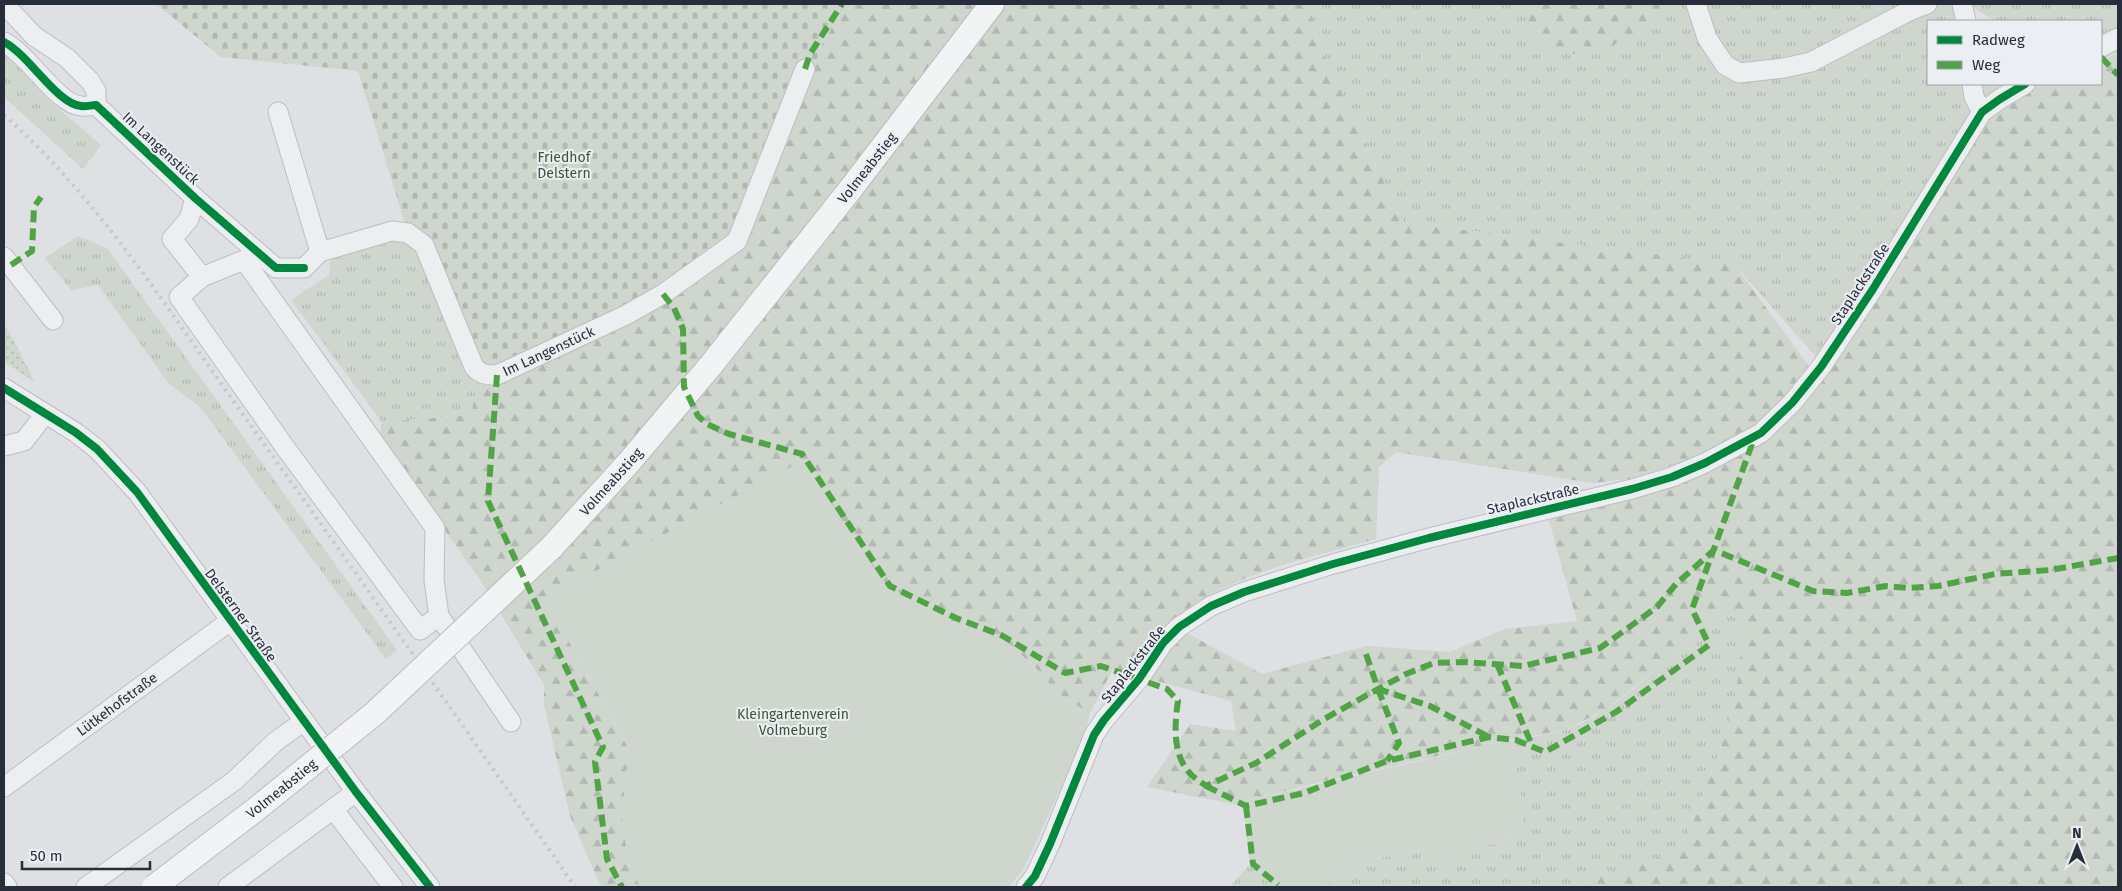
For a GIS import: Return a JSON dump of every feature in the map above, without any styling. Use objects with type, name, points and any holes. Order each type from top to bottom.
[{"type":"main road","name":"Volmeabstieg","points":[[154,887],[255,810],[375,713],[551,548],[630,461],[711,365],[850,191],[992,4]]},
{"type":"street","points":[[4,4],[34,36],[66,58],[90,81],[96,91],[96,105],[79,106],[59,96],[31,64],[12,46],[4,42]]},
{"type":"street","points":[[1696,4],[1707,38],[1726,65],[1739,73],[1784,68],[1811,62],[1907,12],[1927,4]]},
{"type":"street","points":[[1962,4],[1966,20]]},
{"type":"street","points":[[2102,46],[2118,38]]},
{"type":"street","name":"Im Langenstück","points":[[96,105],[195,198],[276,268],[304,268],[320,252],[392,231],[408,234],[417,239],[424,245],[474,367],[480,374],[497,375],[626,315],[663,294],[737,241],[805,69]]},
{"type":"street","points":[[1972,85],[1974,97],[1982,112]]},
{"type":"street","name":"Staplackstraße","points":[[1026,887],[1035,876],[1050,844],[1094,736],[1104,720],[1139,679],[1163,643],[1179,627],[1197,614],[1244,592],[1333,564],[1429,538],[1632,489],[1672,477],[1705,463],[1761,433],[1787,408],[1821,367],[1873,289],[1982,112],[2023,85]]},
{"type":"street","points":[[278,112],[320,252]]},
{"type":"street","points":[[195,198],[189,219],[172,239],[202,277]]},
{"type":"street","points":[[4,257],[53,320]]},
{"type":"street","points":[[439,616],[420,630],[287,450],[179,297],[202,277],[244,260],[435,528],[434,580],[439,616],[510,722]]},
{"type":"street","name":"Delsterner Straße","points":[[4,388],[75,432],[117,469],[137,492],[304,722],[430,887]]},
{"type":"street","points":[[4,446],[24,441],[45,414]]},
{"type":"street","name":"Lütkehofstraße","points":[[4,787],[230,621]]},
{"type":"street","points":[[86,887],[234,781],[276,741],[304,722]]},
{"type":"street","points":[[228,887],[356,792]]},
{"type":"street","points":[[334,809],[393,887]]},
{"type":"street","points":[[4,883],[7,887]]},
{"type":"green space","name":"Friedhof Delstern","points":[[156,4],[842,4],[736,240],[663,294],[488,375],[408,233],[358,71],[221,57]]},
{"type":"green space","points":[[842,4],[1310,4],[1318,43],[1403,222],[1735,265],[1808,365],[1784,398],[1756,428],[1702,456],[1629,479],[1592,483],[1396,452],[1379,467],[1376,539],[1270,569],[1220,590],[1196,603],[1169,624],[1132,674],[1113,669],[1090,713],[1058,695],[1042,674],[1002,637],[948,623],[940,611],[889,588],[857,545],[827,496],[802,462],[545,598],[629,749],[622,816],[629,868],[641,887],[601,887],[570,816],[544,704],[544,685],[481,581],[379,438],[382,422],[471,415],[479,374],[736,240]]},
{"type":"green space","points":[[1310,4],[1962,4],[1966,20],[1927,20],[1927,85],[1972,85],[1975,110],[1818,359],[1735,265],[1403,222],[1318,43]]},
{"type":"green space","points":[[1521,4],[1677,4],[1656,22],[1629,38],[1585,53],[1572,54],[1553,48],[1538,39],[1524,15]]},
{"type":"green space","points":[[1967,4],[2118,4],[2118,52],[2102,59],[2102,20],[1993,20]]},
{"type":"green space","points":[[2118,53],[2118,887],[1579,887],[1590,879],[1649,862],[1681,846],[1715,764],[1734,702],[1743,622],[1731,614],[1712,615],[1659,667],[1605,710],[1565,730],[1505,741],[1325,781],[1246,801],[1243,806],[1147,787],[1190,724],[1236,731],[1231,701],[1149,679],[1169,647],[1185,632],[1262,674],[1366,646],[1450,652],[1505,629],[1577,621],[1548,517],[1635,498],[1711,472],[1765,439],[1986,117],[1972,85],[2102,85],[2102,60]]},
{"type":"green space","points":[[4,55],[20,67],[51,102],[101,145],[83,169],[4,97]]},
{"type":"green space","points":[[78,236],[107,248],[397,650],[386,659],[200,407],[169,384],[98,285],[71,290],[45,258]]},
{"type":"green space","points":[[391,239],[412,242],[421,251],[478,381],[471,415],[382,422],[291,300],[329,275],[331,257]]},
{"type":"green space","points":[[4,325],[7,328],[35,382],[4,362]]},
{"type":"green space","name":"Kleingartenverein Volmeburg","points":[[802,461],[827,496],[857,545],[889,588],[940,611],[948,623],[1002,637],[1042,674],[1058,695],[1090,713],[1085,736],[1023,870],[1008,887],[641,887],[629,868],[622,816],[629,748],[545,598]]},
{"type":"green space","points":[[1731,614],[1743,622],[1734,702],[1715,764],[1681,846],[1649,862],[1590,879],[1579,887],[1326,887],[1332,878],[1354,876],[1353,863],[1426,849],[1497,844],[1523,826],[1520,787],[1512,741],[1565,730],[1585,722],[1605,710],[1643,681],[1712,615]]},
{"type":"green space","points":[[1505,741],[1512,741],[1520,787],[1523,826],[1496,844],[1477,845],[1464,860],[1428,861],[1426,849],[1354,863],[1354,876],[1332,878],[1326,887],[1272,887],[1250,864],[1243,806],[1246,801]]},
{"type":"green space","points":[[1251,864],[1272,887],[1230,887]]},
{"type":"railway","points":[[4,115],[71,183],[131,257],[368,590],[575,887]]},
{"type":"marked path","points":[[805,69],[810,54],[842,4]]},
{"type":"marked path","points":[[2102,58],[2118,75]]},
{"type":"marked path","points":[[11,265],[32,251],[34,207],[41,197]]},
{"type":"marked path","points":[[663,294],[674,308],[683,329],[684,387],[698,416],[707,424],[729,434],[802,454],[890,586],[956,618],[1001,635],[1065,673],[1101,666],[1167,689],[1178,701],[1176,737],[1179,755],[1190,773],[1206,786],[1256,763],[1324,719],[1378,689],[1406,674],[1434,663],[1464,662],[1523,666],[1600,648],[1657,607],[1676,584],[1714,550],[1813,591],[1847,593],[1886,586],[1908,588],[1938,586],[1995,574],[2050,570],[2118,558]]},
{"type":"marked path","points":[[497,375],[488,501],[603,747],[595,762],[607,859],[622,887]]},
{"type":"marked path","points":[[1206,786],[1246,806],[1304,793],[1387,761],[1489,737],[1516,740],[1545,752],[1616,712],[1709,645],[1692,609],[1755,436]]},
{"type":"marked path","points":[[1366,654],[1378,689],[1430,706],[1489,737]]},
{"type":"marked path","points":[[1497,664],[1532,745]]},
{"type":"marked path","points":[[1378,689],[1399,743],[1387,761]]},
{"type":"marked path","points":[[1246,806],[1253,864],[1278,885]]},
{"type":"cycle path","points":[[4,42],[14,48],[62,97],[81,106],[96,105],[195,198],[276,268],[304,268]]},
{"type":"cycle path","points":[[1026,887],[1035,876],[1050,844],[1094,735],[1104,720],[1139,679],[1163,643],[1179,627],[1211,606],[1244,592],[1333,564],[1429,538],[1632,489],[1672,477],[1705,463],[1761,433],[1792,403],[1821,367],[1873,289],[1982,112],[2023,85]]},
{"type":"cycle path","points":[[4,388],[75,432],[97,449],[137,492],[356,792],[430,887]]}]
